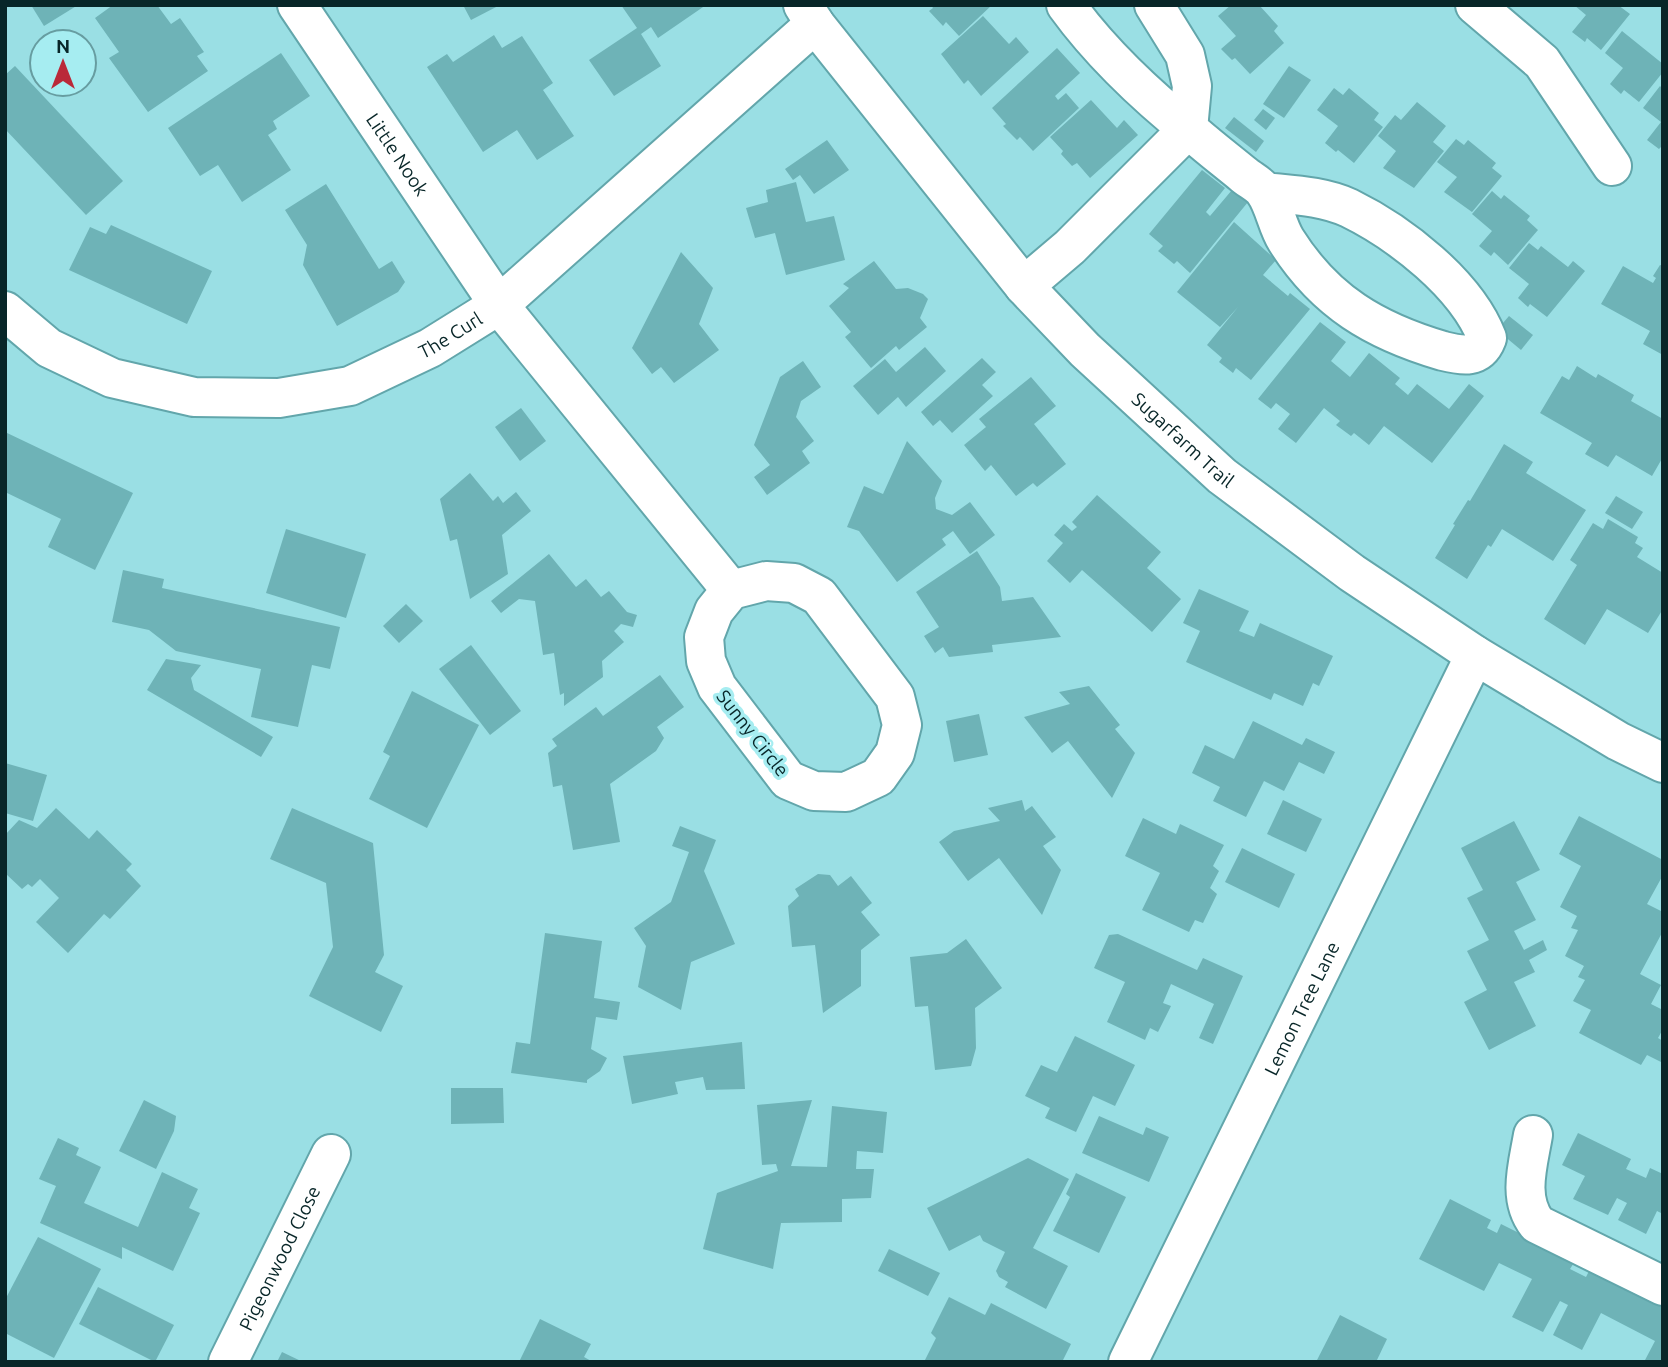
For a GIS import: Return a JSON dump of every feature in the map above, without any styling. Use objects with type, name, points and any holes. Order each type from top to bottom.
[{"type":"street","name":"Little Nook","points":[[297,5],[499,305]]},
{"type":"street","points":[[1066,5],[1126,73],[1188,129],[1265,192],[1280,231],[1298,259],[1321,286],[1356,314],[1386,332],[1458,355],[1475,354],[1483,348],[1488,338],[1474,310],[1445,276],[1392,234],[1347,208],[1307,196],[1265,192]]},
{"type":"street","points":[[1024,286],[1070,247],[1188,129],[1192,86],[1185,55],[1154,5]]},
{"type":"street","points":[[1475,5],[1542,62],[1612,166]]},
{"type":"street","name":"The Curl","points":[[5,312],[49,348],[112,378],[194,397],[279,398],[350,386],[430,348],[499,305],[809,15]]},
{"type":"street","name":"Sugarfarm Trail","points":[[809,15],[1024,286],[1085,350],[1222,476],[1352,573],[1475,655],[1618,741],[1663,763]]},
{"type":"street","points":[[499,305],[731,590]]},
{"type":"street","name":"Sunny Circle","points":[[766,581],[794,583],[819,596],[895,697],[902,725],[895,753],[878,777],[846,792],[814,791],[788,780],[717,687],[706,661],[704,637],[714,611],[731,590],[766,581]]},
{"type":"street","name":"Lemon Tree Lane","points":[[1128,1362],[1475,655]]},
{"type":"street","points":[[1533,1136],[1525,1190],[1528,1209],[1537,1224],[1663,1286]]},
{"type":"street","name":"Pigeonwood Close","points":[[228,1362],[331,1154]]},
{"type":"building","points":[[31,5],[78,5],[44,26]]},
{"type":"building","points":[[113,5],[157,5],[171,24],[180,18],[204,52],[197,56],[208,71],[148,112],[109,58],[119,52],[95,18]]},
{"type":"building","points":[[463,5],[500,5],[471,20]]},
{"type":"building","points":[[621,5],[706,5],[658,38],[651,27],[641,34],[661,66],[614,96],[589,60],[637,28]]},
{"type":"building","points":[[931,5],[992,5],[959,36],[946,22],[943,26],[929,11],[933,8]]},
{"type":"building","points":[[1231,5],[1259,5],[1278,26],[1274,31],[1284,43],[1250,74],[1235,58],[1232,60],[1221,49],[1236,36],[1218,16]]},
{"type":"building","points":[[1574,5],[1618,5],[1630,14],[1601,50],[1587,38],[1585,42],[1572,32],[1586,15]]},
{"type":"building","points":[[983,16],[1009,44],[1016,37],[1029,52],[981,96],[968,80],[964,84],[941,54]]},
{"type":"building","points":[[1622,31],[1663,64],[1663,72],[1639,102],[1624,90],[1621,94],[1610,84],[1623,68],[1605,53]]},
{"type":"building","points":[[494,35],[502,48],[522,36],[553,83],[543,90],[574,136],[537,160],[517,130],[483,152],[427,67],[447,54],[453,62]]},
{"type":"building","points":[[1057,48],[1080,73],[1055,96],[1058,100],[1066,93],[1079,108],[1033,151],[1020,137],[1017,140],[1003,126],[1006,124],[992,108]]},
{"type":"building","points":[[281,53],[310,96],[273,121],[277,129],[268,135],[291,170],[242,202],[218,165],[200,176],[168,128]]},
{"type":"building","points":[[15,66],[28,80],[28,98],[45,98],[123,181],[86,215],[5,129],[5,75]]},
{"type":"building","points":[[1289,66],[1311,80],[1284,118],[1263,104]]},
{"type":"building","points":[[1660,86],[1663,89],[1663,145],[1659,149],[1647,140],[1661,122],[1643,108]]},
{"type":"building","points":[[1334,88],[1343,95],[1349,88],[1379,113],[1374,120],[1383,127],[1354,163],[1325,143],[1338,126],[1317,110]]},
{"type":"building","points":[[1091,100],[1117,128],[1124,120],[1138,135],[1090,178],[1077,163],[1072,166],[1050,137]]},
{"type":"building","points":[[1417,102],[1446,126],[1433,142],[1444,151],[1414,188],[1383,168],[1396,151],[1378,136],[1395,115],[1401,120]]},
{"type":"building","points":[[1263,109],[1275,118],[1266,130],[1254,120]]},
{"type":"building","points":[[1234,117],[1264,141],[1256,152],[1225,128]]},
{"type":"building","points":[[1456,139],[1464,145],[1468,140],[1496,163],[1492,168],[1502,176],[1472,212],[1444,192],[1457,177],[1437,162]]},
{"type":"building","points":[[827,140],[849,170],[814,194],[800,175],[793,180],[785,169]]},
{"type":"building","points":[[1202,170],[1225,188],[1206,212],[1210,216],[1232,190],[1248,202],[1190,273],[1177,261],[1174,264],[1158,251],[1163,246],[1149,234]]},
{"type":"building","points":[[796,182],[806,222],[834,216],[845,260],[786,275],[775,233],[755,238],[746,208],[768,202],[766,190]]},
{"type":"building","points":[[326,184],[379,269],[392,261],[405,282],[398,292],[337,326],[303,265],[307,245],[285,210]]},
{"type":"building","points":[[1492,191],[1501,199],[1504,195],[1530,216],[1527,220],[1538,230],[1508,265],[1494,252],[1491,256],[1479,246],[1492,231],[1472,214]]},
{"type":"building","points":[[1234,222],[1276,260],[1263,275],[1288,296],[1290,293],[1310,309],[1251,380],[1236,368],[1233,373],[1219,362],[1222,358],[1207,345],[1238,307],[1220,327],[1177,292]]},
{"type":"building","points":[[111,225],[212,271],[187,324],[69,270],[90,227],[106,234]]},
{"type":"building","points":[[1529,243],[1538,250],[1541,246],[1568,267],[1573,261],[1585,271],[1547,317],[1518,298],[1529,284],[1509,268]]},
{"type":"building","points":[[681,252],[713,288],[699,324],[719,350],[674,383],[661,367],[652,374],[632,348]]},
{"type":"building","points":[[874,261],[896,289],[908,288],[928,299],[920,318],[927,327],[899,350],[896,346],[871,368],[845,337],[851,332],[829,306],[849,288],[843,284]]},
{"type":"building","points":[[1660,265],[1663,266],[1663,355],[1643,344],[1650,331],[1601,304],[1623,266],[1653,283],[1656,278],[1653,276]]},
{"type":"building","points":[[1509,316],[1533,335],[1521,350],[1497,330]]},
{"type":"building","points":[[1320,322],[1346,342],[1331,361],[1350,377],[1369,353],[1400,378],[1395,384],[1408,395],[1417,384],[1449,409],[1469,384],[1484,396],[1432,463],[1384,426],[1369,445],[1354,433],[1351,436],[1336,425],[1340,421],[1324,408],[1296,443],[1278,429],[1290,414],[1276,403],[1271,409],[1258,399]]},
{"type":"building","points":[[925,347],[946,371],[906,407],[898,397],[878,415],[853,386],[885,359],[896,372]]},
{"type":"building","points":[[982,358],[996,372],[982,385],[993,396],[952,433],[940,420],[933,426],[921,412]]},
{"type":"building","points":[[803,361],[821,387],[801,401],[796,417],[814,441],[802,451],[810,463],[767,495],[754,477],[770,465],[754,445],[780,377]]},
{"type":"building","points":[[1577,366],[1596,378],[1598,374],[1634,395],[1631,401],[1663,419],[1663,457],[1652,476],[1616,455],[1608,467],[1585,454],[1592,443],[1540,413],[1562,376],[1569,380]]},
{"type":"building","points":[[1031,377],[1056,406],[1034,424],[1066,464],[1037,487],[1033,483],[1016,496],[991,465],[985,471],[964,445],[986,427],[979,419]]},
{"type":"building","points":[[521,408],[546,441],[520,461],[495,427]]},
{"type":"building","points":[[5,432],[133,493],[95,570],[48,547],[61,519],[5,492]]},
{"type":"building","points":[[907,441],[942,481],[935,498],[936,509],[952,515],[970,502],[995,535],[970,554],[953,531],[942,539],[946,545],[897,582],[859,531],[847,527],[864,486],[883,494]]},
{"type":"building","points":[[1504,444],[1533,462],[1526,473],[1586,510],[1553,561],[1502,529],[1491,547],[1488,545],[1467,579],[1435,558],[1455,525],[1453,524]]},
{"type":"building","points":[[470,473],[493,501],[498,496],[503,503],[516,492],[531,511],[502,535],[508,574],[470,599],[457,539],[450,541],[440,499]]},
{"type":"building","points":[[1097,495],[1161,552],[1147,568],[1181,599],[1152,632],[1082,570],[1070,583],[1047,561],[1063,543],[1054,535],[1064,524],[1072,531],[1077,527],[1072,522]]},
{"type":"building","points":[[1616,496],[1643,512],[1632,529],[1605,513]]},
{"type":"building","points":[[1608,519],[1638,537],[1635,543],[1643,548],[1637,557],[1663,573],[1663,609],[1648,633],[1607,609],[1585,645],[1544,619],[1577,565],[1570,560],[1593,523],[1603,529]]},
{"type":"building","points":[[286,529],[366,554],[346,618],[266,593]]},
{"type":"building","points":[[977,551],[1000,587],[1002,601],[1033,597],[1061,637],[992,645],[993,652],[949,657],[943,647],[935,653],[924,636],[939,627],[916,592]]},
{"type":"building","points":[[549,554],[576,587],[586,579],[601,597],[609,591],[627,612],[637,615],[633,627],[621,624],[614,631],[624,642],[602,661],[603,677],[564,706],[564,693],[560,695],[554,653],[543,655],[535,601],[519,599],[501,613],[491,601]]},
{"type":"building","points":[[123,570],[164,579],[162,588],[340,627],[330,669],[312,665],[298,727],[251,717],[261,669],[176,651],[149,630],[112,622]]},
{"type":"building","points":[[1199,589],[1249,611],[1239,631],[1254,637],[1260,623],[1333,656],[1319,686],[1313,683],[1303,706],[1274,693],[1271,700],[1186,662],[1200,631],[1183,623]]},
{"type":"building","points":[[406,604],[423,621],[399,643],[383,626]]},
{"type":"building","points":[[471,645],[521,711],[490,735],[439,669]]},
{"type":"building","points":[[166,659],[201,665],[191,678],[194,690],[273,737],[261,757],[147,690]]},
{"type":"building","points":[[660,675],[684,707],[657,727],[664,738],[656,751],[610,784],[620,842],[573,850],[562,785],[553,787],[548,753],[557,746],[552,739],[596,707],[603,716]]},
{"type":"building","points":[[1089,686],[1120,725],[1115,729],[1135,753],[1112,798],[1068,741],[1052,753],[1024,717],[1070,704],[1059,692]]},
{"type":"building","points":[[412,691],[479,725],[427,828],[369,799],[390,756],[383,752]]},
{"type":"building","points":[[979,714],[988,755],[954,762],[946,721]]},
{"type":"building","points":[[1253,721],[1302,745],[1306,738],[1335,752],[1324,774],[1299,762],[1284,791],[1264,781],[1246,817],[1213,801],[1220,787],[1192,773],[1205,745],[1234,759]]},
{"type":"building","points":[[5,763],[47,775],[33,821],[5,813]]},
{"type":"building","points":[[1022,800],[1025,811],[1032,806],[1056,837],[1043,846],[1061,870],[1042,915],[999,858],[968,881],[939,842],[954,831],[1000,821],[988,808]]},
{"type":"building","points":[[1283,800],[1322,819],[1306,852],[1267,834]]},
{"type":"building","points":[[56,808],[89,839],[97,830],[132,864],[126,870],[141,886],[110,919],[104,914],[68,953],[36,922],[59,898],[40,879],[32,887],[28,884],[22,889],[5,873],[5,835],[19,820],[37,828]]},
{"type":"building","points":[[292,808],[373,843],[384,955],[375,972],[403,986],[381,1032],[309,996],[333,947],[326,883],[270,859]]},
{"type":"building","points":[[1579,816],[1663,860],[1663,875],[1647,904],[1663,912],[1663,931],[1640,974],[1661,985],[1651,1004],[1663,1010],[1663,1029],[1658,1038],[1663,1041],[1663,1063],[1647,1055],[1641,1065],[1579,1033],[1591,1010],[1573,1001],[1585,980],[1578,977],[1584,966],[1565,956],[1578,930],[1571,928],[1577,916],[1560,907],[1581,866],[1559,854]]},
{"type":"building","points":[[1143,818],[1176,834],[1180,824],[1224,845],[1213,866],[1219,871],[1210,888],[1217,894],[1203,923],[1195,920],[1189,932],[1142,910],[1160,873],[1125,856]]},
{"type":"building","points":[[1514,821],[1540,870],[1516,882],[1536,920],[1514,931],[1524,950],[1543,940],[1547,950],[1529,960],[1535,972],[1514,982],[1536,1026],[1489,1050],[1464,1002],[1487,990],[1467,951],[1489,940],[1467,898],[1483,890],[1461,848]]},
{"type":"building","points":[[680,826],[716,840],[704,871],[735,944],[691,962],[681,1010],[638,987],[646,946],[634,928],[671,902],[689,852],[672,846]]},
{"type":"building","points":[[1242,848],[1295,874],[1279,908],[1225,882]]},
{"type":"building","points":[[818,874],[830,875],[838,886],[851,876],[872,903],[861,912],[880,935],[861,950],[861,986],[823,1013],[815,945],[792,947],[788,906],[799,896],[795,889]]},
{"type":"building","points":[[545,933],[602,941],[594,998],[620,1002],[617,1020],[596,1017],[591,1049],[607,1058],[600,1071],[587,1080],[587,1083],[511,1073],[516,1042],[530,1044]]},
{"type":"building","points":[[1118,934],[1197,970],[1203,958],[1243,976],[1213,1044],[1199,1038],[1214,1004],[1171,984],[1163,1003],[1171,1006],[1158,1032],[1150,1028],[1145,1040],[1107,1022],[1125,982],[1094,968],[1109,935]]},
{"type":"building","points":[[966,939],[1002,988],[975,1008],[976,1048],[971,1066],[935,1070],[928,1006],[915,1007],[910,957],[947,953]]},
{"type":"building","points":[[1075,1036],[1135,1065],[1115,1106],[1093,1096],[1076,1132],[1045,1118],[1050,1108],[1025,1096],[1041,1065],[1057,1072]]},
{"type":"building","points":[[742,1042],[745,1089],[706,1090],[703,1077],[675,1082],[678,1094],[632,1104],[623,1056]]},
{"type":"building","points":[[451,1088],[503,1088],[504,1123],[451,1124]]},
{"type":"building","points":[[144,1100],[176,1116],[174,1131],[156,1169],[119,1151]]},
{"type":"building","points":[[812,1100],[791,1166],[827,1167],[832,1106],[887,1112],[883,1153],[857,1151],[856,1169],[874,1169],[871,1198],[842,1199],[842,1222],[781,1223],[773,1269],[703,1249],[717,1193],[778,1171],[776,1164],[762,1165],[757,1105]]},
{"type":"building","points":[[1099,1116],[1143,1135],[1146,1127],[1169,1137],[1149,1182],[1082,1153]]},
{"type":"building","points":[[1578,1133],[1631,1159],[1626,1169],[1646,1178],[1650,1168],[1663,1174],[1663,1214],[1657,1211],[1646,1234],[1618,1220],[1627,1203],[1617,1198],[1608,1215],[1573,1199],[1585,1176],[1562,1165]]},
{"type":"building","points":[[58,1138],[79,1148],[76,1155],[101,1167],[84,1203],[138,1227],[162,1172],[198,1189],[189,1208],[200,1213],[173,1271],[122,1247],[122,1259],[40,1223],[56,1186],[39,1179]]},
{"type":"building","points":[[1028,1158],[1069,1179],[1033,1248],[1068,1266],[1046,1309],[1005,1287],[1008,1282],[999,1277],[996,1271],[1005,1252],[983,1241],[980,1235],[949,1251],[927,1208]]},
{"type":"building","points":[[1076,1173],[1126,1197],[1099,1253],[1053,1231],[1070,1197],[1066,1194]]},
{"type":"building","points":[[1450,1199],[1491,1220],[1487,1228],[1497,1233],[1501,1224],[1575,1261],[1570,1269],[1586,1277],[1590,1269],[1663,1306],[1663,1362],[1644,1362],[1655,1341],[1601,1313],[1582,1350],[1553,1335],[1568,1305],[1560,1301],[1543,1332],[1512,1317],[1532,1279],[1499,1263],[1484,1291],[1419,1259]]},
{"type":"building","points":[[38,1237],[101,1269],[54,1358],[5,1333],[5,1300]]},
{"type":"building","points":[[889,1249],[940,1273],[928,1296],[878,1271]]},
{"type":"building","points":[[98,1287],[174,1325],[155,1362],[79,1324]]},
{"type":"building","points":[[949,1297],[985,1315],[991,1303],[1071,1344],[1062,1362],[924,1362],[936,1338],[931,1333]]},
{"type":"building","points":[[1340,1315],[1387,1339],[1376,1362],[1316,1362]]},
{"type":"building","points":[[540,1319],[591,1344],[584,1357],[593,1362],[519,1362]]},
{"type":"building","points":[[282,1352],[303,1362],[277,1362]]}]
